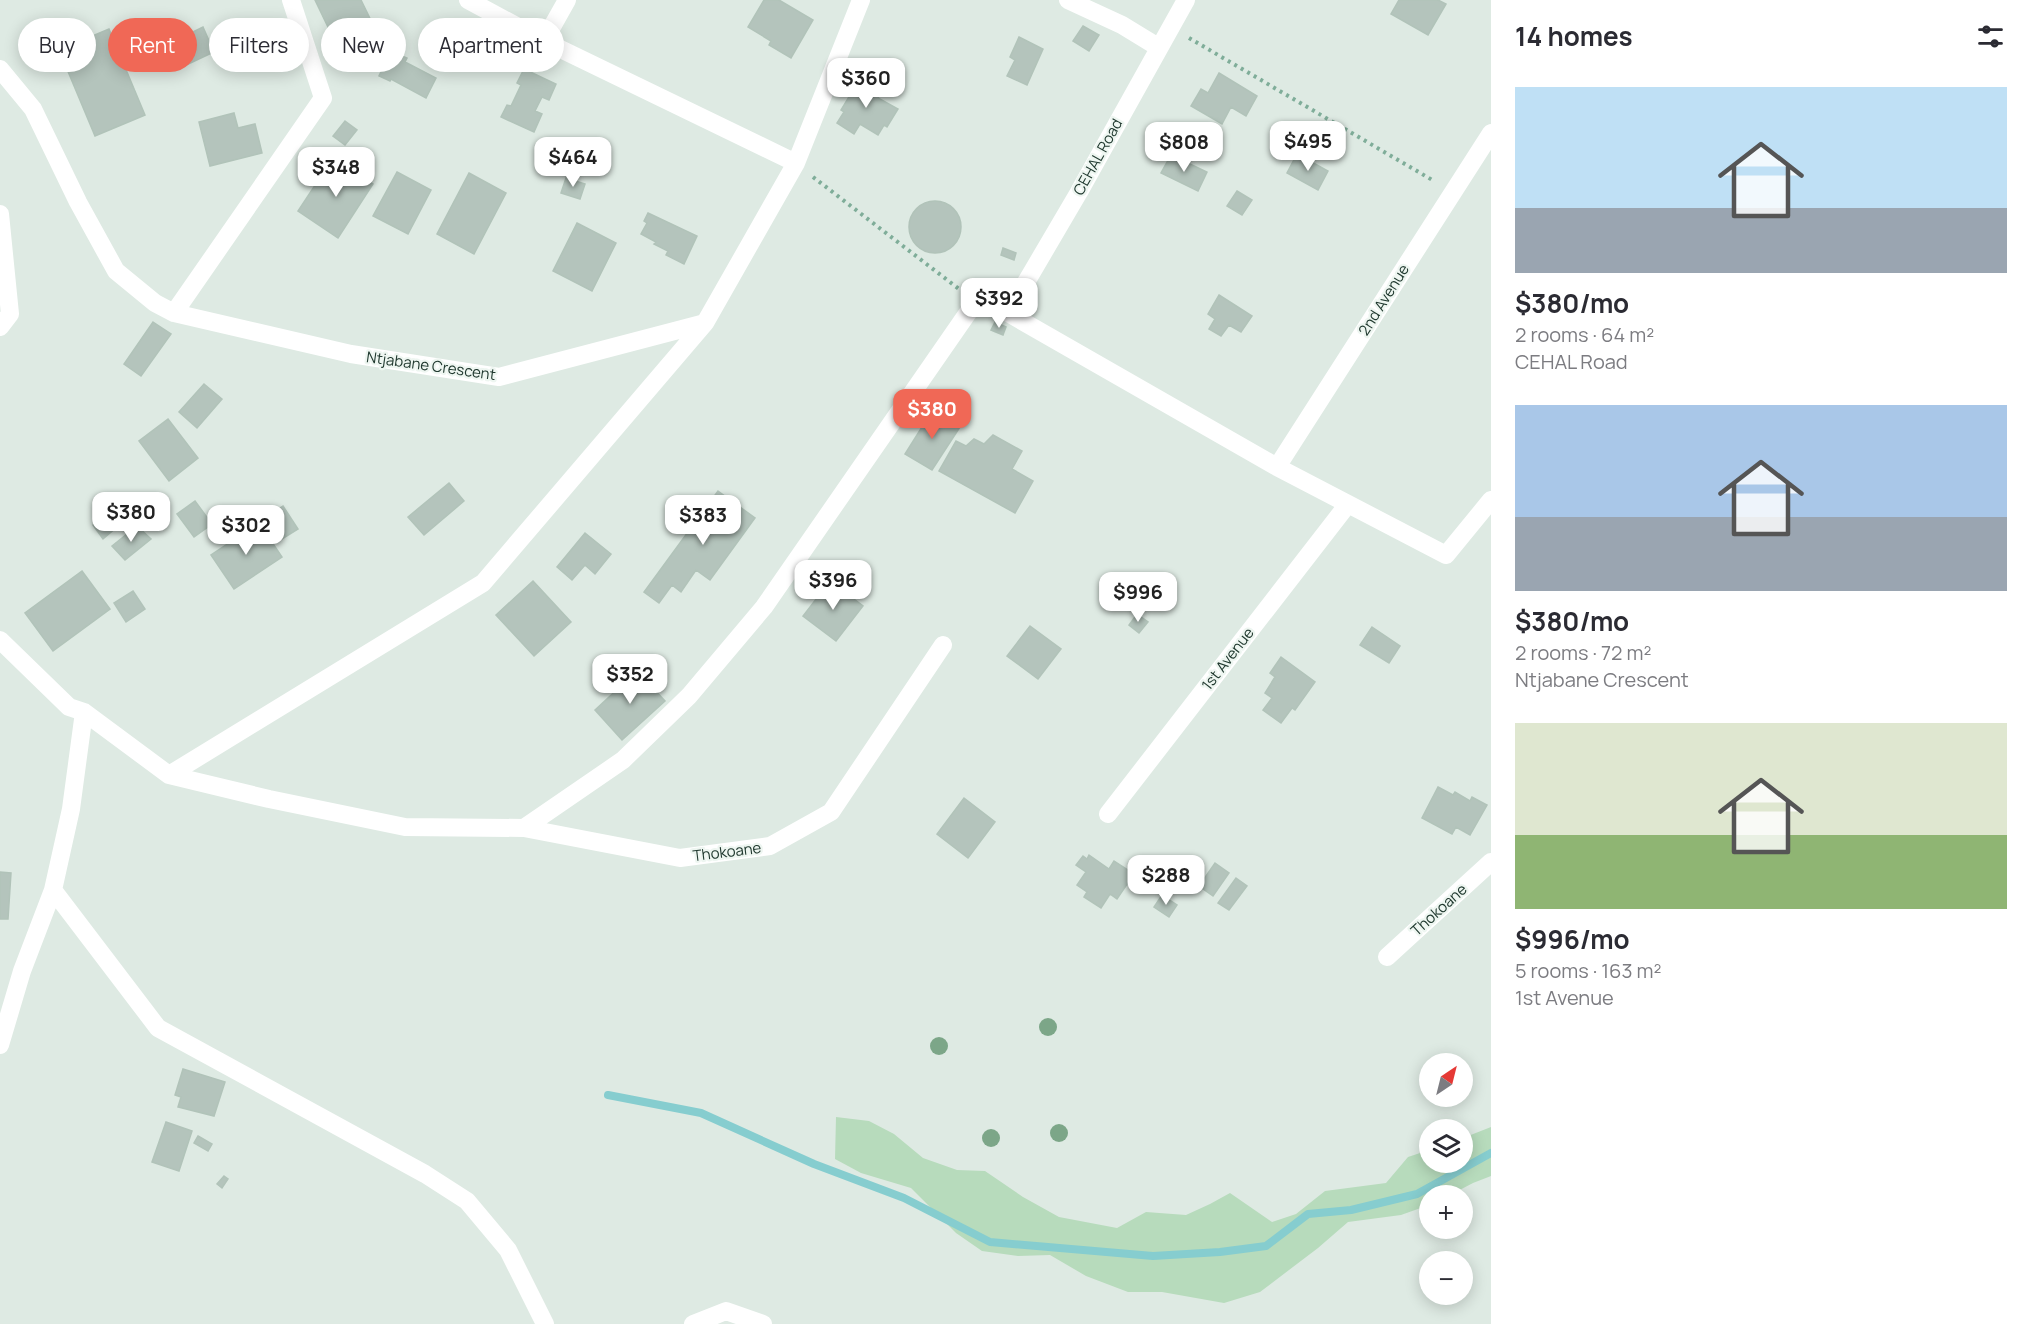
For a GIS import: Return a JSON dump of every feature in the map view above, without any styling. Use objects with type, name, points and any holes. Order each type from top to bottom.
[{"type":"street","points":[[174,313],[322,98],[291,0]]},
{"type":"street","points":[[468,0],[501,18]]},
{"type":"street","points":[[557,18],[567,0]]},
{"type":"street","points":[[0,640],[69,707],[84,712],[169,775],[483,583],[705,323],[796,163],[861,0]]},
{"type":"street","points":[[1068,0],[1122,25],[1158,47]]},
{"type":"street","name":"CEHAL Road","points":[[1186,0],[1079,192],[1008,313],[1277,467]]},
{"type":"street","points":[[564,51],[796,163]]},
{"type":"street","name":"Ntjabane Crescent","points":[[0,69],[33,109],[78,202],[116,271],[155,303],[174,313],[351,354],[499,377],[705,323]]},
{"type":"street","name":"2nd Avenue","points":[[1277,467],[1491,133]]},
{"type":"street","points":[[0,213],[10,314],[0,327]]},
{"type":"street","points":[[524,828],[623,760],[689,696],[764,607],[976,301]]},
{"type":"street","points":[[1277,467],[1446,555],[1491,500]]},
{"type":"street","name":"1st Avenue","points":[[1108,814],[1348,504]]},
{"type":"street","name":"Thokoane","points":[[169,775],[269,799],[405,827],[524,828],[680,858],[770,846],[831,812],[943,645]]},
{"type":"street","points":[[0,1045],[22,971],[53,890],[71,809],[84,712]]},
{"type":"street","name":"Thokoane","points":[[1387,957],[1491,862]]},
{"type":"street","points":[[53,890],[158,1028],[425,1173],[467,1201],[508,1250],[545,1324]]},
{"type":"street","points":[[693,1324],[726,1311],[763,1324]]},
{"type":"path","points":[[1170,27],[1453,192]]},
{"type":"path","points":[[796,163],[976,301]]},
{"type":"green space","points":[[836,1117],[869,1121],[894,1134],[923,1158],[957,1170],[985,1171],[1023,1197],[1059,1217],[1117,1228],[1146,1212],[1186,1215],[1230,1193],[1272,1222],[1296,1214],[1325,1191],[1386,1183],[1408,1157],[1419,1153],[1419,1173],[1473,1173],[1473,1134],[1491,1127],[1491,1176],[1469,1185],[1419,1185],[1419,1209],[1401,1215],[1348,1222],[1260,1292],[1224,1303],[1162,1292],[1128,1292],[1086,1276],[1050,1255],[1018,1256],[982,1251],[956,1233],[911,1188],[861,1173],[835,1159]]},
{"type":"building","points":[[315,0],[361,0],[370,18],[324,18]]},
{"type":"building","points":[[764,0],[779,0],[813,20],[791,58],[769,45],[771,41],[748,27]]},
{"type":"building","points":[[1399,0],[1438,0],[1446,4],[1428,35],[1391,14]]},
{"type":"building","points":[[1083,26],[1099,35],[1089,51],[1073,41]]},
{"type":"building","points":[[203,27],[209,41],[209,54],[197,60],[197,30]]},
{"type":"building","points":[[108,29],[108,72],[127,72],[145,115],[95,136],[68,72],[96,72],[96,34]]},
{"type":"building","points":[[1019,37],[1043,49],[1027,85],[1007,76],[1015,60],[1010,57]]},
{"type":"building","points":[[406,63],[418,69],[418,72],[424,72],[436,78],[426,98],[391,79],[390,81],[379,76],[381,72],[406,72]]},
{"type":"building","points":[[522,72],[530,72],[556,84],[549,100],[542,97],[535,111],[542,114],[534,132],[501,117],[507,105],[511,106],[521,85],[517,83]]},
{"type":"building","points":[[1219,73],[1257,96],[1246,116],[1231,107],[1222,124],[1191,106],[1201,89],[1208,93]]},
{"type":"building","points":[[861,77],[883,91],[878,98],[898,109],[887,127],[884,125],[878,135],[860,124],[854,134],[837,123],[844,112],[841,110]]},
{"type":"building","points":[[234,113],[238,128],[255,124],[262,153],[210,166],[199,122]]},
{"type":"building","points":[[345,121],[357,130],[345,145],[333,136]]},
{"type":"building","points":[[1297,154],[1328,171],[1318,190],[1287,173]]},
{"type":"building","points":[[1171,155],[1207,172],[1198,191],[1161,173]]},
{"type":"building","points":[[333,158],[373,184],[338,238],[298,211]]},
{"type":"building","points":[[397,172],[431,190],[408,234],[373,216]]},
{"type":"building","points":[[469,173],[506,193],[474,254],[437,234]]},
{"type":"building","points":[[566,178],[585,184],[580,199],[561,193]]},
{"type":"building","points":[[1237,191],[1252,200],[1242,215],[1227,206]]},
{"type":"building","points":[[930,201],[940,201],[954,208],[961,227],[954,246],[940,253],[930,253],[920,249],[913,242],[909,232],[909,222],[913,212],[920,205]]},
{"type":"building","points":[[648,213],[697,236],[684,264],[666,255],[668,251],[641,234],[647,223],[644,221]]},
{"type":"building","points":[[577,223],[616,243],[592,291],[553,271]]},
{"type":"building","points":[[1003,248],[1016,253],[1014,260],[1001,255]]},
{"type":"building","points":[[1219,295],[1252,316],[1241,332],[1229,325],[1221,336],[1209,329],[1215,319],[1208,314]]},
{"type":"building","points":[[153,322],[171,334],[141,376],[124,364]]},
{"type":"building","points":[[995,322],[1006,327],[1003,335],[991,330]]},
{"type":"building","points":[[204,384],[222,399],[197,428],[179,412]]},
{"type":"building","points":[[932,411],[960,427],[932,470],[905,454]]},
{"type":"building","points":[[168,419],[198,458],[169,481],[139,441]]},
{"type":"building","points":[[993,435],[1022,451],[1012,469],[1033,481],[1015,513],[939,471],[956,441],[966,446],[974,439],[984,444]]},
{"type":"building","points":[[449,483],[464,501],[424,535],[408,517]]},
{"type":"building","points":[[718,491],[755,518],[710,580],[696,570],[681,592],[672,585],[659,603],[644,592]]},
{"type":"building","points":[[195,501],[212,524],[194,537],[177,514]]},
{"type":"building","points":[[283,506],[298,529],[282,539],[268,516]]},
{"type":"building","points":[[107,509],[118,526],[103,539],[93,525]]},
{"type":"building","points":[[259,523],[282,557],[234,589],[211,555]]},
{"type":"building","points":[[137,526],[151,539],[125,560],[112,546]]},
{"type":"building","points":[[585,533],[611,554],[595,574],[585,565],[572,580],[557,567]]},
{"type":"building","points":[[82,571],[110,609],[53,651],[25,613]]},
{"type":"building","points":[[533,581],[571,622],[534,656],[496,615]]},
{"type":"building","points":[[830,581],[863,606],[836,641],[803,616]]},
{"type":"building","points":[[133,591],[145,609],[126,622],[114,603]]},
{"type":"building","points":[[1137,614],[1148,622],[1139,633],[1129,625]]},
{"type":"building","points":[[1030,626],[1061,649],[1038,679],[1007,656]]},
{"type":"building","points":[[1372,627],[1400,646],[1389,663],[1360,645]]},
{"type":"building","points":[[1281,657],[1315,682],[1295,710],[1292,708],[1281,723],[1263,710],[1272,698],[1265,693],[1275,677],[1270,673]]},
{"type":"building","points":[[637,671],[665,701],[622,740],[595,710]]},
{"type":"building","points":[[1438,787],[1453,795],[1455,792],[1470,801],[1472,797],[1487,805],[1470,835],[1456,827],[1452,834],[1422,818]]},
{"type":"building","points":[[964,798],[995,822],[968,858],[937,834]]},
{"type":"building","points":[[1089,855],[1109,869],[1114,861],[1134,874],[1117,899],[1110,894],[1101,908],[1084,897],[1087,892],[1077,885],[1086,872],[1076,865],[1083,856],[1087,859]]},
{"type":"building","points":[[1215,863],[1229,873],[1213,896],[1199,886]]},
{"type":"building","points":[[0,872],[11,873],[8,919],[0,919]]},
{"type":"building","points":[[1236,878],[1247,886],[1229,910],[1218,903]]},
{"type":"building","points":[[1162,895],[1177,905],[1169,917],[1154,907]]},
{"type":"building","points":[[183,1069],[225,1082],[214,1116],[178,1107],[181,1097],[175,1095]]},
{"type":"building","points":[[166,1122],[192,1131],[179,1171],[152,1162]]},
{"type":"building","points":[[198,1136],[212,1144],[208,1151],[194,1143]]},
{"type":"building","points":[[224,1176],[228,1179],[222,1188],[217,1184]]},
{"type":"waterway","points":[[608,1095],[701,1113],[814,1164],[904,1198],[990,1242],[1153,1256],[1220,1252],[1266,1246],[1308,1214],[1351,1210],[1417,1194],[1491,1153]]}]
